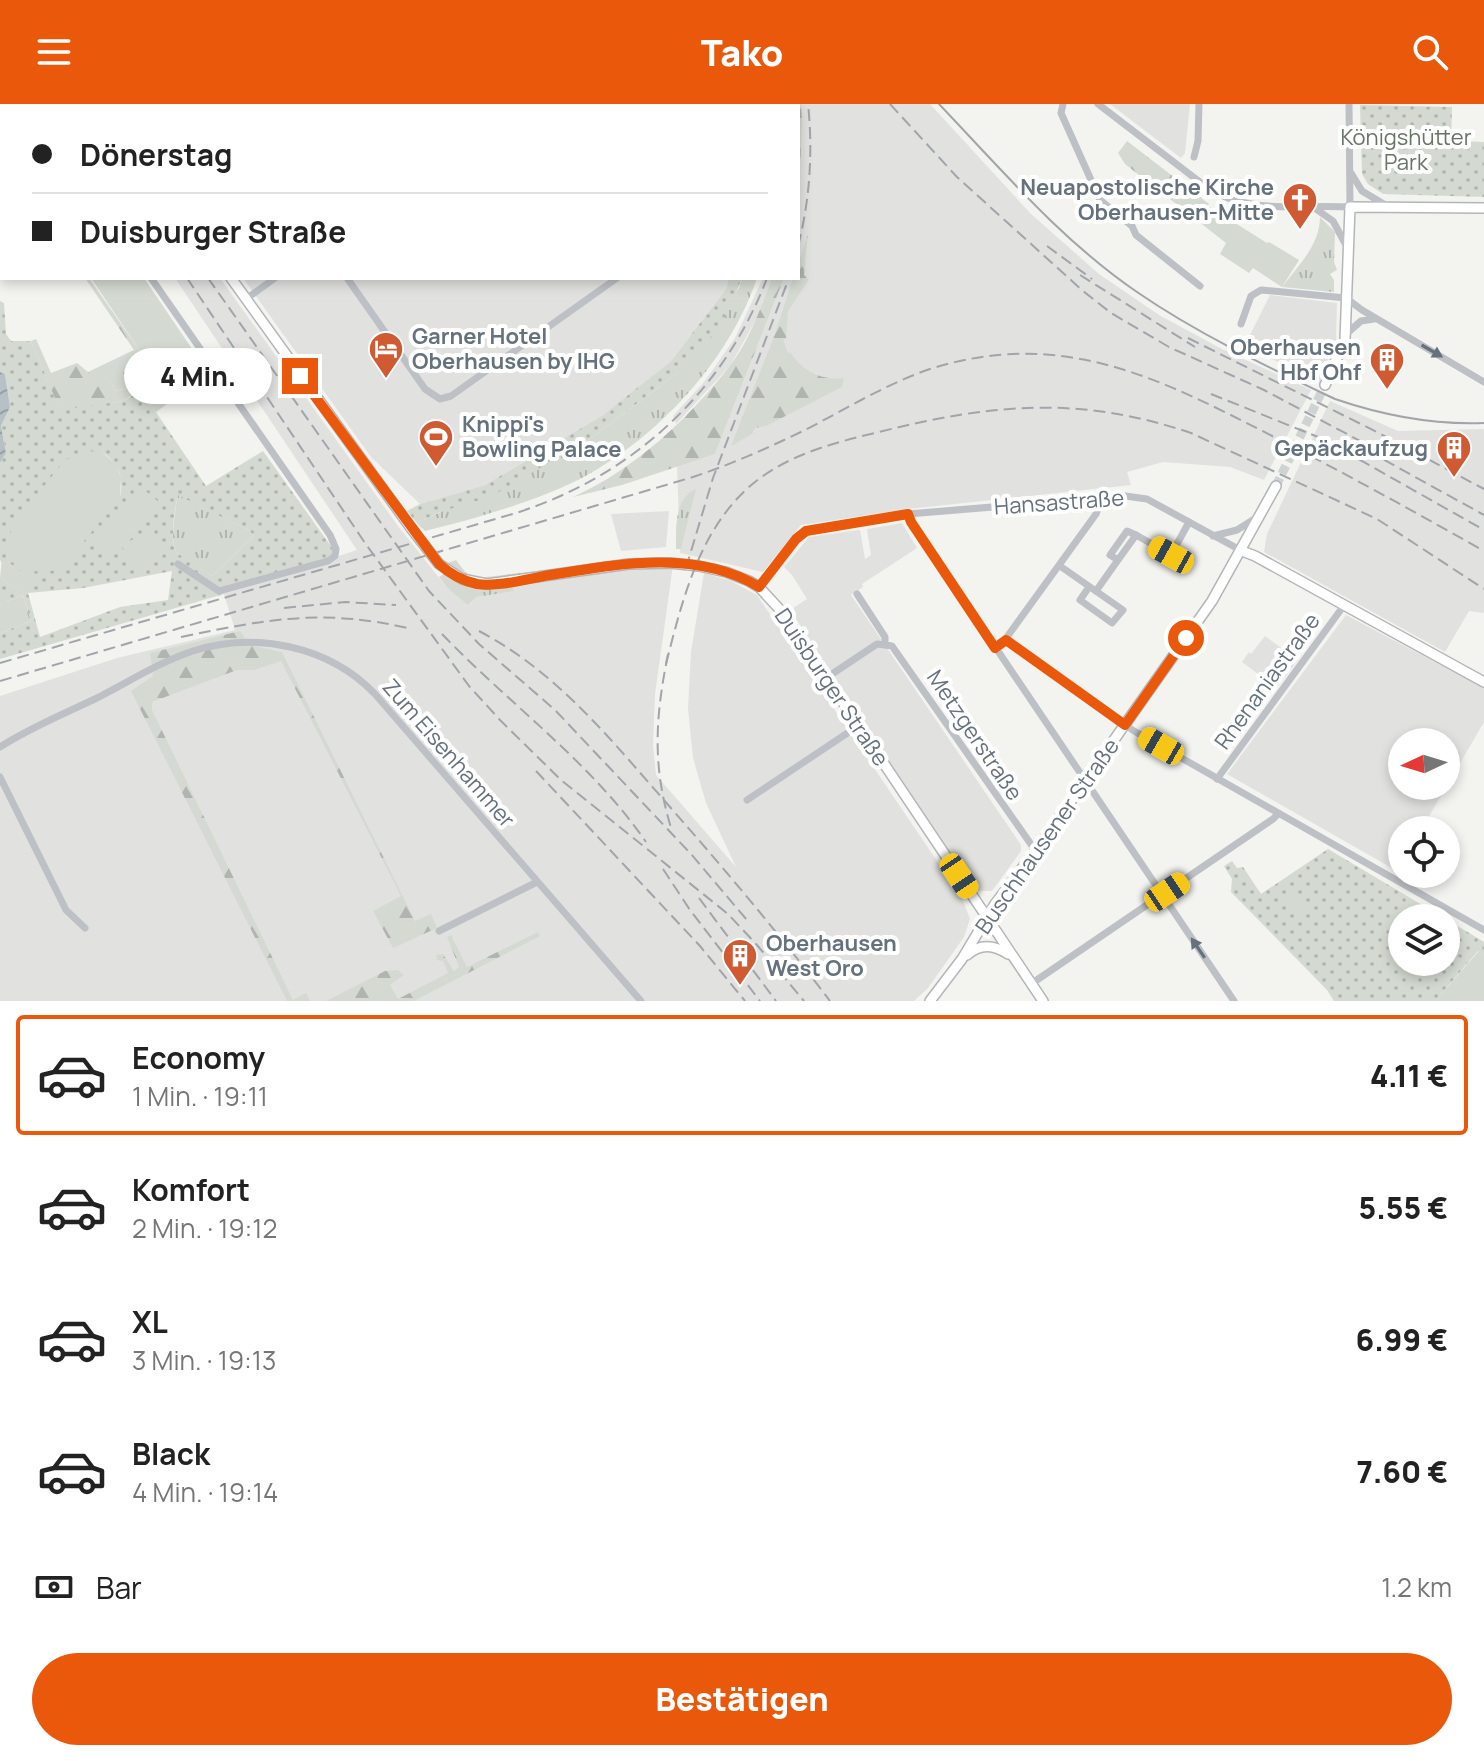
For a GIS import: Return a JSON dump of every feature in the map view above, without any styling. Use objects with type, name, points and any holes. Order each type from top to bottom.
[{"type":"main road","points":[[1325,385],[1342,349],[1345,335],[1350,207],[1484,208]]},
{"type":"main road","name":"Duisburger Straße","points":[[232,280],[411,528],[439,564],[462,579],[487,584],[607,566],[670,563],[726,572],[759,587],[783,613],[1043,1001]]},
{"type":"main road","name":"Buschhausener Straße","points":[[930,1001],[1212,601],[1276,486]]},
{"type":"main road","name":"Hansastraße","points":[[1242,551],[1345,604],[1484,682]]},
{"type":"main road","points":[[962,959],[976,948],[986,946],[995,947],[1014,959]]},
{"type":"street","points":[[1063,104],[1061,113],[1102,203],[1132,226],[1136,235],[1177,270],[1200,286]]},
{"type":"street","points":[[1098,104],[1219,195],[1247,204],[1350,207],[1349,104]]},
{"type":"street","points":[[1194,157],[1198,141],[1199,104]]},
{"type":"street","points":[[1350,171],[1362,191],[1387,206]]},
{"type":"street","points":[[1311,206],[1333,221],[1347,247]]},
{"type":"street","points":[[152,280],[330,535],[336,549],[335,556],[328,561],[219,591],[178,564]]},
{"type":"street","points":[[246,299],[272,280]]},
{"type":"street","points":[[350,281],[425,389],[440,399],[451,396],[614,280]]},
{"type":"street","points":[[1241,324],[1251,296],[1261,290],[1346,298],[1484,382]]},
{"type":"street","points":[[1345,335],[1364,320],[1380,320]]},
{"type":"street","name":"Hansastraße","points":[[759,587],[796,539],[806,531],[908,514],[1125,496],[1143,498],[1242,551]]},
{"type":"street","points":[[995,648],[1006,640],[1060,566],[1096,514],[1102,499]]},
{"type":"street","points":[[908,514],[1234,1001]]},
{"type":"street","points":[[1213,536],[1237,530],[1258,516]]},
{"type":"street","points":[[1060,566],[1092,589],[1123,610],[1112,623],[1080,600],[1092,589],[1118,560],[1136,535],[1171,555],[1189,522]]},
{"type":"street","name":"Metzgerstraße","points":[[857,594],[885,637],[885,643],[894,648],[1035,850]]},
{"type":"street","name":"Rhenaniastraße","points":[[1217,779],[1345,604]]},
{"type":"street","points":[[1006,640],[1125,725],[1484,930]]},
{"type":"street","name":"Zum Eisenhammer","points":[[0,747],[193,651],[245,642],[292,647],[335,664],[370,689],[641,1001]]},
{"type":"street","points":[[826,678],[875,645],[885,643]]},
{"type":"street","points":[[747,800],[858,726]]},
{"type":"street","points":[[0,777],[66,910],[85,928]]},
{"type":"street","points":[[1031,984],[1278,814]]},
{"type":"street","points":[[439,931],[537,882]]},
{"type":"shaded area","points":[[801,104],[930,104],[1031,214],[1099,274],[1159,315],[1222,349],[1311,390],[1264,480],[1230,467],[1163,462],[1127,472],[1131,485],[908,509],[801,525],[763,572],[680,553],[677,465],[715,454],[783,280],[800,280]]},
{"type":"shaded area","points":[[1110,104],[1190,104],[1185,153],[1181,158]]},
{"type":"shaded area","points":[[176,280],[221,280],[398,526],[448,589],[469,605],[477,597],[513,591],[511,583],[594,570],[673,565],[655,694],[653,745],[656,775],[736,867],[706,803],[693,758],[688,709],[691,652],[704,573],[731,581],[757,595],[962,898],[970,919],[964,937],[928,988],[914,1001],[0,1001],[0,696],[117,658],[235,630],[224,594],[357,550]]},
{"type":"shaded area","points":[[244,280],[728,280],[726,289],[671,361],[603,416],[485,485],[420,504],[371,457]]},
{"type":"shaded area","points":[[762,280],[771,280],[758,316],[730,366],[676,424],[673,416],[704,382],[735,338]]},
{"type":"shaded area","points":[[1270,295],[1337,303],[1336,340],[1320,384],[1245,345]]},
{"type":"shaded area","points":[[1330,401],[1398,431],[1484,429],[1484,613],[1469,611],[1445,652],[1264,552],[1267,534]]},
{"type":"shaded area","points":[[669,511],[666,547],[621,551],[611,514]]},
{"type":"shaded area","points":[[902,523],[917,548],[862,584],[863,587],[851,595],[1021,845],[1021,851],[992,891],[975,891],[790,610],[807,599],[784,567],[809,537],[860,530],[865,559],[871,555],[867,529]]},
{"type":"shaded area","points":[[1346,615],[1484,688],[1484,722],[1460,763],[1460,728],[1388,728],[1388,800],[1438,800],[1429,816],[1388,816],[1388,866],[1227,774]]},
{"type":"shaded area","points":[[1265,636],[1298,660],[1277,688],[1242,662]]},
{"type":"green space","points":[[800,104],[802,120],[800,169]]},
{"type":"green space","name":"Königshütter Park","points":[[1360,105],[1452,107],[1451,141],[1484,142],[1484,197],[1383,194],[1368,184],[1362,174]]},
{"type":"green space","points":[[1127,141],[1209,204],[1198,221],[1125,164],[1118,153]]},
{"type":"green space","points":[[1208,206],[1299,260],[1282,287],[1253,268],[1249,273],[1220,254],[1226,243],[1198,221]]},
{"type":"green space","points":[[1320,217],[1335,232],[1334,262],[1337,270],[1330,274],[1334,280],[1334,292],[1282,287],[1312,246]]},
{"type":"green space","points":[[808,234],[804,275],[809,280],[788,311],[786,339],[783,340],[788,353],[807,369],[828,378],[844,378],[842,387],[766,426],[755,428],[752,434],[731,446],[775,334],[792,280],[800,280],[800,258]]},
{"type":"green space","points":[[86,280],[90,280],[138,348],[134,350]]},
{"type":"green space","points":[[92,280],[145,280],[209,374],[156,412],[141,390],[157,376]]},
{"type":"green space","points":[[728,280],[741,280],[728,311],[711,337],[677,373],[590,439],[490,497],[440,512],[417,523],[407,511],[420,504],[485,485],[602,416],[671,361],[726,289]]},
{"type":"green space","points":[[741,280],[756,280],[745,309],[709,367],[663,419],[610,461],[582,478],[525,502],[425,531],[417,523],[590,439],[677,373],[739,288]]},
{"type":"green space","points":[[771,280],[783,280],[715,454],[622,485],[573,497],[639,458],[678,424],[729,367],[759,312]]},
{"type":"green space","points":[[0,301],[4,303],[6,334],[11,341],[31,341],[60,410],[124,401],[141,390],[206,486],[263,451],[338,556],[224,594],[0,659],[0,633],[31,621],[23,595],[0,604],[0,578],[21,592],[0,560],[0,463],[6,453],[1,426],[10,407],[5,374],[0,372]],"holes":[[[102,452],[119,471],[120,497]],[[140,487],[136,532],[132,528],[94,543]],[[178,495],[250,531],[254,536],[212,576],[178,554],[173,542]],[[172,571],[168,600],[120,607],[40,637],[28,593],[83,588]]]},
{"type":"green space","points":[[36,339],[51,373],[77,363],[90,377],[104,371],[116,391],[147,383],[124,401],[60,411],[31,341]]},
{"type":"green space","points":[[138,348],[158,376],[147,383],[116,391],[104,372],[89,378],[88,372]]},
{"type":"green space","points":[[86,451],[102,452],[116,464],[121,478],[120,497],[63,567],[45,573],[25,569],[10,549],[11,527],[65,460]]},
{"type":"green space","points":[[140,486],[161,504],[136,532],[131,528],[108,556],[93,543]]},
{"type":"green space","points":[[696,489],[681,549],[676,549],[680,507],[689,493]]},
{"type":"green space","points":[[178,494],[250,531],[254,536],[212,576],[180,556],[175,549]]},
{"type":"green space","points":[[150,527],[167,552],[139,572],[122,547]]},
{"type":"green space","points":[[657,557],[657,561],[511,583],[514,591],[477,597],[468,605],[448,589],[439,577],[445,573],[438,566],[456,560],[466,573],[478,578]]},
{"type":"green space","points":[[2,558],[32,578],[22,593],[0,578]]},
{"type":"green space","points":[[23,595],[31,621],[0,633],[0,604]]},
{"type":"green space","points":[[240,631],[250,645],[282,652],[415,921],[431,914],[437,928],[393,948],[373,911],[401,896],[281,661],[255,670],[237,670],[152,702],[152,710],[293,1000],[306,993],[310,1001],[287,1001],[131,691],[153,676],[150,653]]},
{"type":"green space","points":[[1328,849],[1388,885],[1388,888],[1394,888],[1420,904],[1388,904],[1388,976],[1456,976],[1435,1001],[1334,1001],[1327,990],[1231,892],[1232,879],[1224,866],[1232,861],[1237,868],[1243,867],[1261,894]]},
{"type":"green space","points":[[1295,892],[1309,910],[1297,918],[1284,900]]},
{"type":"green space","points":[[1460,927],[1484,942],[1484,956],[1478,951],[1460,972]]},
{"type":"green space","points":[[538,932],[540,936],[414,1001],[326,1001],[385,971],[398,970],[404,975],[390,985],[398,999],[448,973],[443,961],[437,960],[436,955],[443,954],[454,971],[459,967],[447,937],[451,935],[467,967]]},
{"type":"green space","points":[[1479,951],[1484,956],[1484,1001],[1435,1001],[1460,976]]},
{"type":"water","points":[[0,372],[5,374],[10,407],[1,426],[6,453],[0,463]]},
{"type":"tunnel","points":[[1276,486],[1325,385]]},
{"type":"tram line","points":[[939,104],[1033,203],[1083,250],[1137,292],[1184,322],[1335,399],[1408,418],[1484,423]]},
{"type":"railway","points":[[800,236],[809,175],[808,104]]},
{"type":"railway","points":[[890,104],[957,177],[1111,313],[1169,347],[1264,390],[1379,451]]},
{"type":"railway","points":[[1047,246],[1092,279]]},
{"type":"railway","points":[[1080,275],[1195,347]]},
{"type":"railway","points":[[188,280],[365,543],[469,686],[561,780],[728,914],[804,1001]]},
{"type":"railway","points":[[209,280],[429,591],[479,644],[555,710],[691,854],[747,920]]},
{"type":"railway","points":[[0,663],[516,513],[558,497],[598,477],[635,452],[669,424],[699,393],[726,358],[749,319],[766,280]]},
{"type":"railway","points":[[686,568],[713,478],[788,280]]},
{"type":"railway","points":[[1188,338],[1484,489]]},
{"type":"railway","points":[[0,681],[693,477],[777,443],[914,375],[978,357],[1024,354],[1068,357],[1151,379],[1276,438],[1484,551]]},
{"type":"railway","points":[[1211,394],[1323,439],[1484,530]]},
{"type":"railway","points":[[666,664],[688,585],[705,547],[726,512],[758,480],[795,458],[836,443],[920,422],[997,410],[1035,408],[1111,413],[1191,433],[1377,519],[1484,589]]},
{"type":"railway","points":[[1368,451],[1484,515]]},
{"type":"railway","points":[[284,608],[345,602],[396,605]]},
{"type":"railway","points":[[181,637],[296,618],[351,619],[412,629]]},
{"type":"railway","points":[[479,631],[532,665],[600,728],[727,873],[830,1001]]},
{"type":"railway","points":[[442,634],[575,759],[646,842]]},
{"type":"railway","points":[[668,654],[660,700],[658,743],[661,785],[672,831]]},
{"type":"railway","points":[[536,771],[700,946],[745,1001]]},
{"type":"railway","points":[[663,869],[690,910],[760,1001]]},
{"type":"railway","points":[[699,898],[776,1001]]},
{"type":"place","name":"Neuapostolische Kirche Oberhausen-Mitte","points":[[1300,231]]},
{"type":"place","name":"Garner Hotel Oberhausen by IHG","points":[[386,380]]},
{"type":"place","name":"Oberhausen Hbf Ohf","points":[[1387,391]]},
{"type":"place","name":"Knippi's Bowling Palace","points":[[436,468]]},
{"type":"place","name":"Gepäckaufzug","points":[[1454,479]]},
{"type":"place","name":"Oberhausen West Oro","points":[[740,987]]},
{"type":"route","points":[[300,376],[439,564],[470,582],[499,584],[607,566],[670,563],[726,572],[759,587],[796,539],[806,531],[908,514],[995,648],[1006,640],[1125,725],[1186,638]]}]
